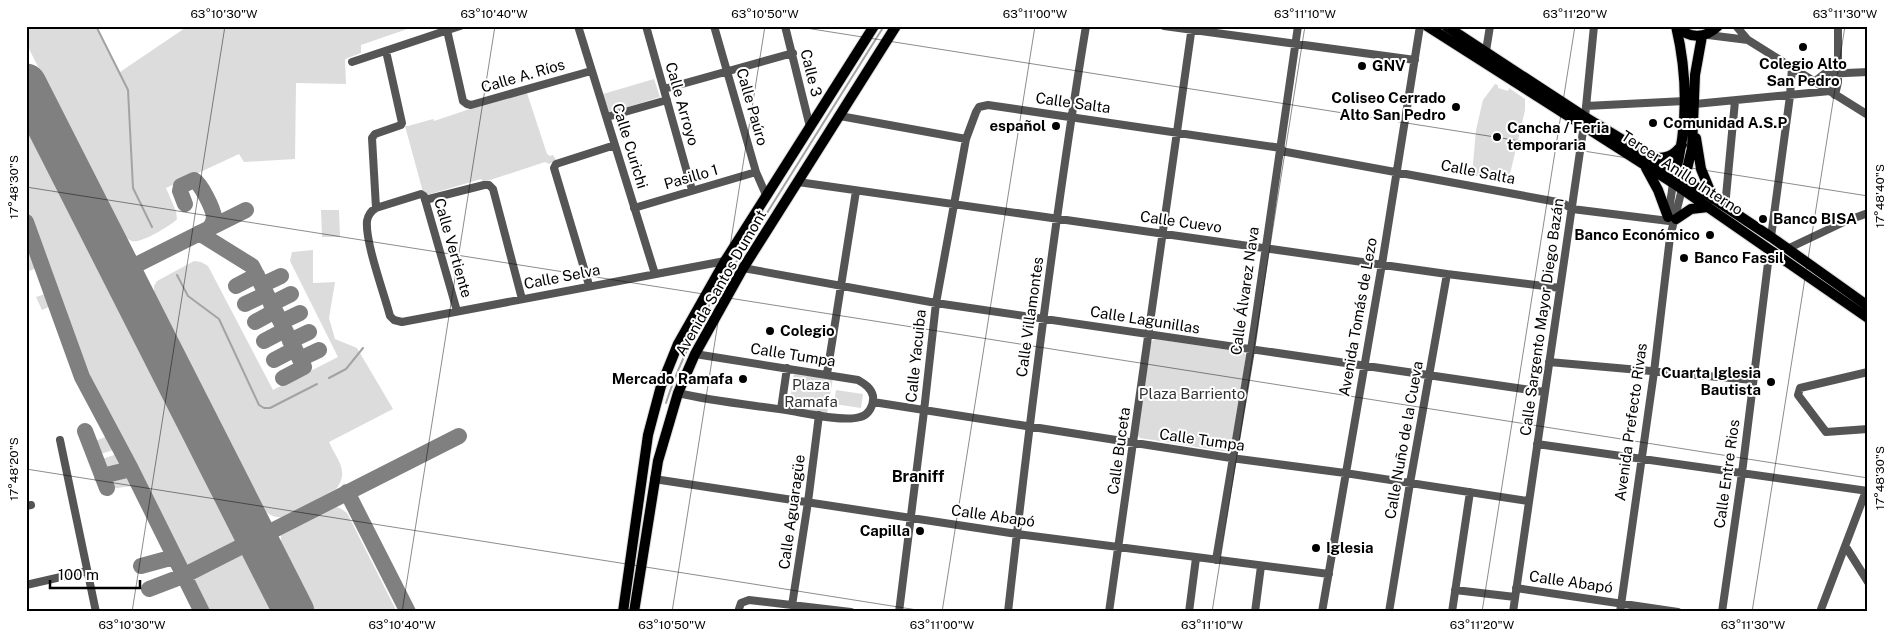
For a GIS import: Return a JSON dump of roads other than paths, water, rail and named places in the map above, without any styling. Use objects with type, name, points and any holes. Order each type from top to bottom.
[{"type":"main road","name":"Avenida Santos Dumont","points":[[634,612],[654,479],[666,429],[678,393],[694,354],[743,268],[810,126],[874,26]]},
{"type":"main road","name":"Avenida Santos Dumont","points":[[623,612],[648,436],[656,401],[678,344],[725,261],[766,195],[798,182],[896,26]]},
{"type":"main road","name":"Tercer Anillo Interno","points":[[1446,26],[1518,72],[1711,203],[1773,251],[1868,318]]},
{"type":"main road","points":[[1677,26],[1687,34],[1705,35],[1718,26]]},
{"type":"main road","name":"Avenida Prefecto Rivas","points":[[1677,26],[1694,124],[1692,148],[1679,181]]},
{"type":"main road","name":"Tercer Anillo Interno","points":[[1432,28],[1523,88],[1585,117]]},
{"type":"main road","name":"Avenida Prefecto Rivas","points":[[1679,181],[1682,144],[1696,61],[1705,35]]},
{"type":"main road","points":[[1484,63],[1510,78],[1514,78],[1518,72]]},
{"type":"main road","points":[[1523,88],[1524,83],[1528,82],[1549,93]]},
{"type":"main road","points":[[1682,144],[1672,156],[1647,161],[1671,219],[1690,208],[1711,203],[1702,170],[1694,124]]},
{"type":"main road","name":"Tercer Anillo Interno","points":[[1711,203],[1725,207],[1866,305]]},
{"type":"main road","points":[[1816,281],[1831,287],[1835,283]]},
{"type":"main road","points":[[1844,301],[1848,298],[1866,305]]},
{"type":"main road","points":[[656,401],[658,408],[654,424],[655,428],[661,431],[666,429]]},
{"type":"main road","points":[[648,436],[655,436],[659,441],[656,454],[658,461]]},
{"type":"street","points":[[352,62],[460,26]]},
{"type":"street","name":"Calle Curichi","points":[[578,26],[655,274]]},
{"type":"street","name":"Calle Arroyo","points":[[646,26],[692,190]]},
{"type":"street","name":"Calle Paúro","points":[[714,26],[756,172],[766,195]]},
{"type":"street","name":"Calle 3","points":[[785,26],[810,126]]},
{"type":"street","name":"Calle Villamontes","points":[[1008,612],[1043,318],[1071,117],[1086,26]]},
{"type":"street","points":[[1164,26],[1192,28],[1415,60]]},
{"type":"street","name":"Calle Álvarez Nava","points":[[1216,560],[1231,458],[1251,350],[1298,26]]},
{"type":"street","name":"Avenida Tomás de Lezo","points":[[1322,612],[1363,364],[1382,264],[1420,26]]},
{"type":"street","points":[[1486,51],[1490,26]]},
{"type":"street","name":"Calle Sargento Mayor Diego Bazán","points":[[1513,612],[1585,117],[1594,26]]},
{"type":"street","points":[[1736,26],[1748,40],[1868,115]]},
{"type":"street","points":[[1833,93],[1838,74],[1838,26]]},
{"type":"street","name":"Calle Buceta","points":[[1109,612],[1192,28]]},
{"type":"street","name":"Calle A. Ríos","points":[[447,30],[463,101],[471,106],[591,71]]},
{"type":"street","points":[[1705,35],[1748,40]]},
{"type":"street","points":[[386,51],[402,120],[401,125],[376,133],[372,138],[376,208],[489,185],[493,188],[522,299]]},
{"type":"street","points":[[664,90],[792,53]]},
{"type":"street","points":[[1771,238],[1790,96],[1792,67]]},
{"type":"street","points":[[1814,82],[1824,74],[1868,72]]},
{"type":"street","points":[[1585,117],[1690,102],[1735,101],[1833,93]]},
{"type":"street","points":[[607,117],[667,100]]},
{"type":"street","points":[[1725,207],[1735,101]]},
{"type":"street","name":"Calle Salta","points":[[980,107],[988,105],[1176,132],[1562,203],[1572,209],[1671,219]]},
{"type":"street","name":"Calle Yacuiba","points":[[899,612],[936,303],[966,139],[976,112],[980,107]]},
{"type":"street","points":[[840,116],[966,139]]},
{"type":"street","points":[[589,285],[554,172],[556,164],[615,145]]},
{"type":"street","name":"Pasillo 1","points":[[634,208],[756,172]]},
{"type":"street","name":"Avenida Prefecto Rivas","points":[[1621,608],[1654,372],[1671,219],[1679,181]]},
{"type":"street","name":"Calle Cuevo","points":[[798,182],[856,192],[1560,288]]},
{"type":"street","points":[[827,374],[856,192]]},
{"type":"street","name":"Calle Vertiente","points":[[423,197],[457,311]]},
{"type":"street","name":"Calle Selva","points":[[376,208],[371,212],[367,221],[370,243],[390,316],[398,321],[406,322],[589,285],[725,261]]},
{"type":"street","points":[[1787,249],[1846,220],[1868,213]]},
{"type":"street","name":"Calle Entre Rios","points":[[1722,612],[1742,473],[1768,263],[1773,251]]},
{"type":"street","name":"Calle Lagunillas","points":[[743,268],[936,303],[1544,392]]},
{"type":"street","name":"Calle Nuño de la Cueva","points":[[1389,612],[1447,274]]},
{"type":"street","name":"Calle Tumpa","points":[[694,354],[827,374],[864,383],[873,394],[873,402],[924,411],[1528,501]]},
{"type":"street","points":[[1549,362],[1753,380]]},
{"type":"street","points":[[781,409],[787,368]]},
{"type":"street","points":[[1868,372],[1800,388],[1798,391],[1798,395],[1826,432],[1868,430]]},
{"type":"street","points":[[678,393],[819,415],[851,418],[862,417],[868,412],[873,402]]},
{"type":"street","name":"Calle Aguaragüe","points":[[792,608],[819,415]]},
{"type":"street","points":[[60,440],[96,612]]},
{"type":"street","points":[[1537,444],[1867,491],[1820,612]]},
{"type":"street","name":"Calle Abapó","points":[[654,479],[1016,534],[1328,574]]},
{"type":"street","points":[[1452,612],[1470,492]]},
{"type":"street","points":[[1846,547],[1868,582]]},
{"type":"street","points":[[1188,612],[1196,558]]},
{"type":"street","points":[[1255,612],[1261,566]]},
{"type":"street","points":[[26,585],[87,571]]},
{"type":"street","name":"Calle Abapó","points":[[1516,588],[1621,608],[1678,612]]},
{"type":"street","name":"Calle Abapó","points":[[1455,590],[1515,597]]},
{"type":"street","points":[[738,612],[741,603],[749,600],[792,608],[850,612]]},
{"type":"waterway","points":[[96,26],[128,90],[133,188],[152,227]]},
{"type":"waterway","points":[[666,403],[686,352],[710,304],[884,26]]},
{"type":"waterway","points":[[177,275],[188,296],[219,319],[259,405],[264,408],[270,408],[317,384]]},
{"type":"waterway","points":[[329,378],[346,369],[363,348]]},
{"type":"place","name":"Colegio Alto San Pedro","points":[[1803,47]]},
{"type":"place","name":"GNV","points":[[1362,66]]},
{"type":"place","name":"Coliseo Cerrado Alto San Pedro","points":[[1456,107]]},
{"type":"place","name":"Comunidad A.S.P","points":[[1653,123]]},
{"type":"place","name":"español","points":[[1056,126]]},
{"type":"place","name":"Cancha / Feria temporaria","points":[[1497,137]]},
{"type":"place","name":"Banco BISA","points":[[1763,219]]},
{"type":"place","name":"Banco Económico","points":[[1710,235]]},
{"type":"place","name":"Banco Fassil","points":[[1684,258]]},
{"type":"place","name":"Colegio","points":[[770,331]]},
{"type":"place","name":"Mercado Ramafa","points":[[743,379]]},
{"type":"place","name":"Cuarta Iglesia Bautista","points":[[1771,382]]},
{"type":"place","name":"Capilla","points":[[920,531]]},
{"type":"place","name":"Iglesia","points":[[1316,548]]},
{"type":"district","name":"Braniff","points":[[918,476]]},
{"type":"park label","name":"Plaza Ramafa","points":[[811,394]]},
{"type":"park label","name":"Plaza Barriento","points":[[1192,394]]}]
